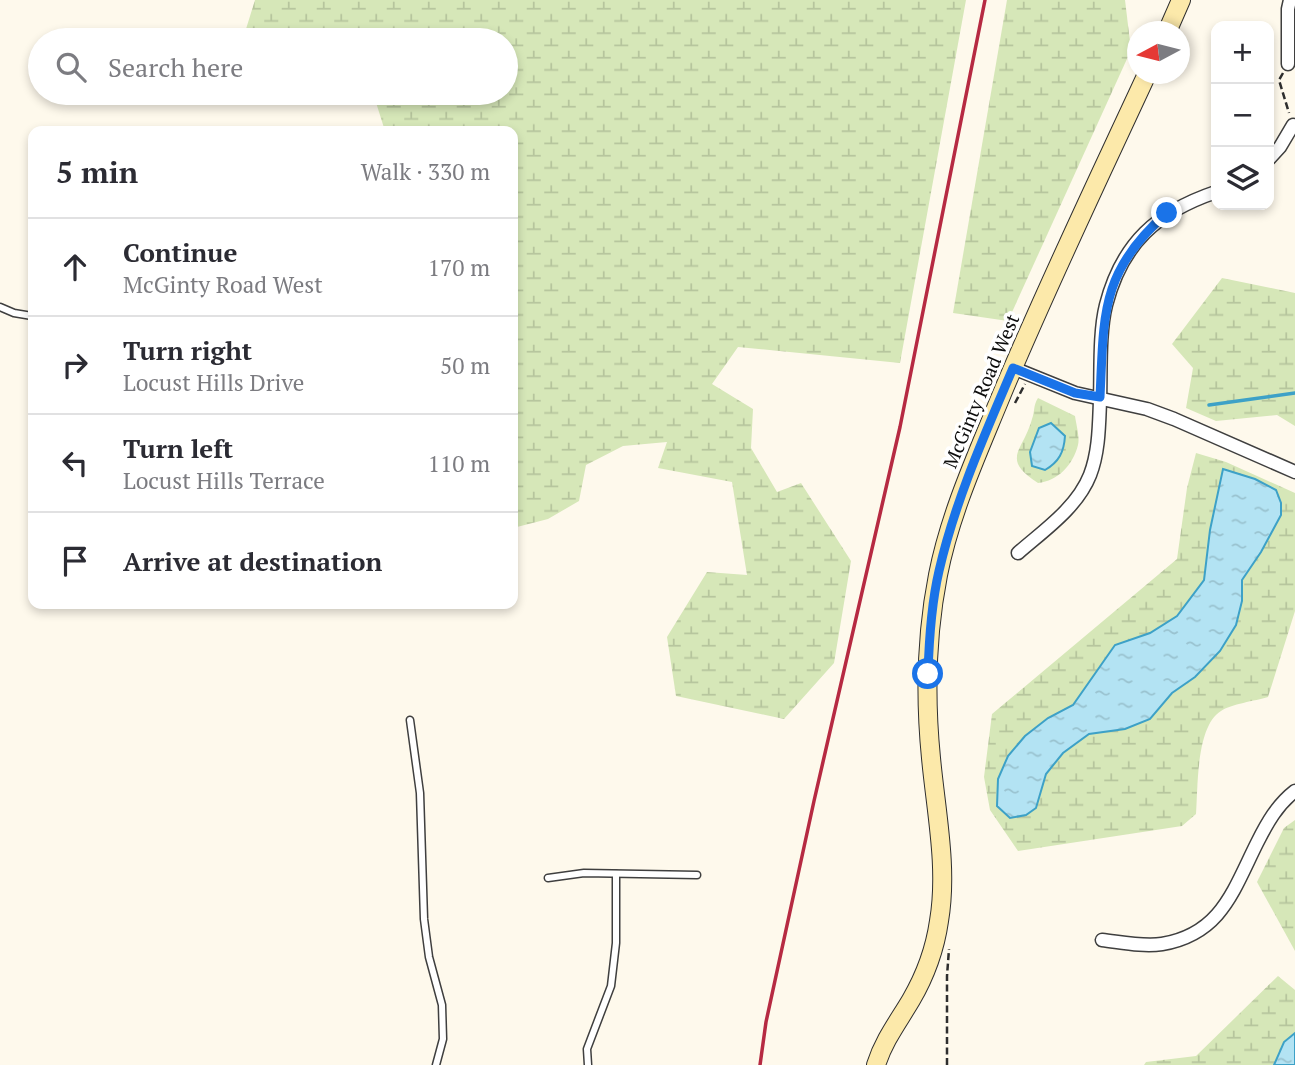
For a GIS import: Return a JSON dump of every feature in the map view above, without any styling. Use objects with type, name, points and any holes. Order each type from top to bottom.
[{"type":"main road","points":[[1172,21],[1181,0]]},
{"type":"main road","name":"McGinty Road West","points":[[876,1065],[889,1032],[911,999],[930,960],[942,898],[941,844],[926,696],[930,629],[939,574],[952,526],[971,468],[1021,371],[1143,84]]},
{"type":"street","points":[[1288,64],[1290,0]]},
{"type":"street","points":[[1274,154],[1293,125]]},
{"type":"street","points":[[1018,553],[1071,505],[1090,475],[1098,440],[1106,306],[1120,266],[1144,233],[1167,213],[1211,194]]},
{"type":"street","points":[[1021,371],[1075,393],[1100,397],[1174,419],[1295,472]]},
{"type":"street","points":[[1102,940],[1159,945],[1191,936],[1215,920],[1229,900],[1266,826],[1282,801],[1295,792]]},
{"type":"lane","points":[[0,307],[28,315]]},
{"type":"lane","points":[[410,720],[420,793],[425,932],[442,1005],[443,1039],[436,1065]]},
{"type":"lane","points":[[548,878],[564,874],[696,875]]},
{"type":"lane","points":[[588,1065],[587,1049],[611,986],[616,943],[616,874]]},
{"type":"path","points":[[1288,64],[1279,80],[1293,125]]},
{"type":"path","points":[[1013,407],[1021,371]]},
{"type":"path","points":[[947,1065],[950,944]]},
{"type":"green space","points":[[255,0],[966,0],[900,363],[738,347],[712,384],[753,409],[751,448],[777,492],[801,483],[851,561],[834,663],[784,719],[676,696],[667,637],[707,572],[747,575],[732,482],[658,468],[667,442],[623,446],[586,465],[579,501],[548,519],[518,527],[518,126],[383,126],[377,105],[518,105],[518,28],[246,28]]},
{"type":"green space","points":[[1007,0],[1125,0],[1127,59],[1008,321],[953,313]]},
{"type":"green space","points":[[1222,278],[1295,293],[1295,426],[1277,415],[1216,421],[1186,408],[1193,368],[1172,344]]},
{"type":"green space","points":[[1038,398],[1075,416],[1079,438],[1076,452],[1064,471],[1052,479],[1038,483],[1020,467],[1017,454]]},
{"type":"green space","points":[[1196,453],[1226,462],[1295,493],[1295,611],[1268,697],[1231,706],[1213,719],[1207,730],[1200,758],[1196,814],[1182,826],[1018,851],[990,810],[984,777],[992,714],[1177,559],[1187,488]]},
{"type":"green space","points":[[1295,820],[1295,951],[1257,882],[1284,828]]},
{"type":"green space","points":[[1278,976],[1295,990],[1295,1033],[1284,1042],[1274,1065],[1144,1065],[1146,1062],[1196,1056]]},
{"type":"water","points":[[1051,423],[1065,436],[1062,452],[1045,470],[1032,466],[1030,452],[1039,428]]},
{"type":"water","points":[[1223,469],[1255,479],[1276,490],[1281,503],[1281,515],[1242,580],[1242,601],[1236,625],[1220,651],[1195,677],[1172,693],[1150,719],[1125,729],[1089,734],[1063,753],[1046,774],[1036,808],[1026,815],[1010,818],[997,806],[998,779],[1008,756],[1025,736],[1048,718],[1073,705],[1115,645],[1150,633],[1177,616],[1204,580],[1210,530]]},
{"type":"water","points":[[1295,1033],[1295,1065],[1274,1065],[1284,1042]]},
{"type":"waterway","points":[[1209,405],[1295,393]]},
{"type":"railway","points":[[760,1065],[766,1022],[814,801],[900,427],[985,0]]},
{"type":"route","points":[[928,674],[930,629],[948,536],[971,468],[1013,368],[1075,393],[1100,397],[1106,306],[1120,266],[1144,233],[1167,213]]}]
